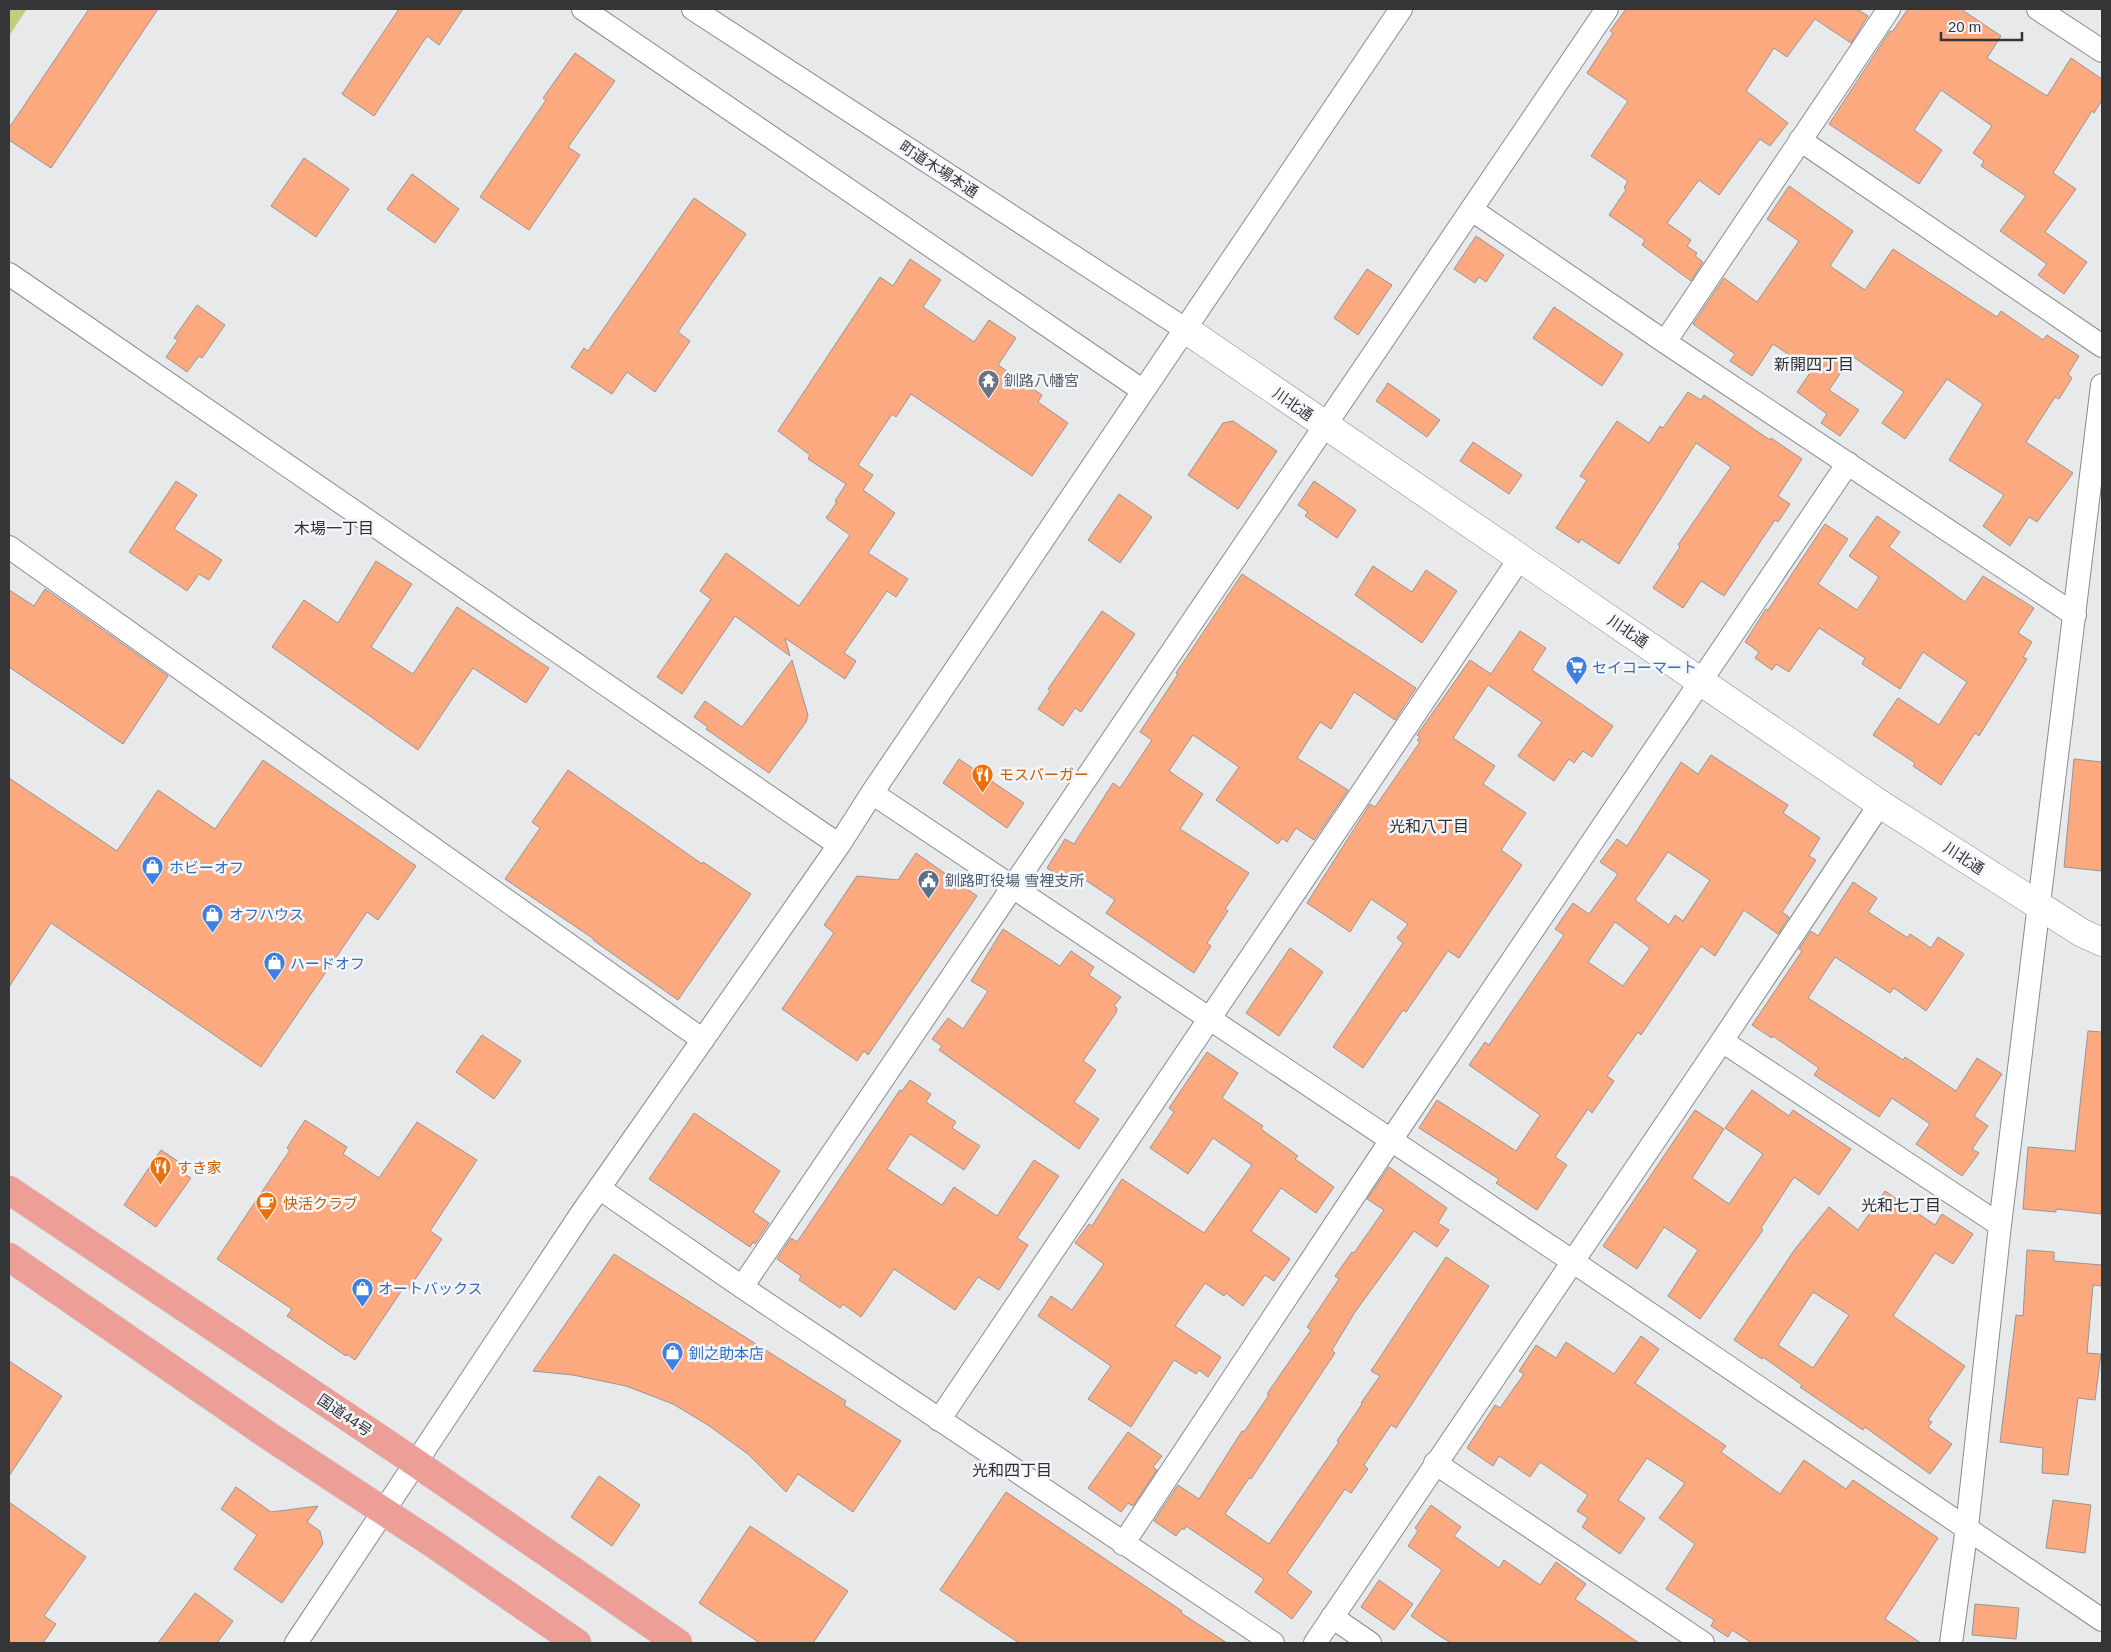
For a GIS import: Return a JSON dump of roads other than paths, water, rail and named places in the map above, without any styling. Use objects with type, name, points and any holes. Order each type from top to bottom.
[{"type":"highway","name":"国道44号","points":[[9,1190],[416,1463],[678,1643]]},
{"type":"highway","points":[[9,1257],[269,1436],[577,1643]]},
{"type":"street","points":[[583,9],[1142,390]]},
{"type":"street","name":"町道木場本通","points":[[692,9],[1185,329]]},
{"type":"street","points":[[296,1643],[599,1188],[839,845],[1142,390],[1401,9]]},
{"type":"street","points":[[742,1287],[1607,9]]},
{"type":"street","points":[[1665,342],[1889,9]]},
{"type":"street","points":[[2038,9],[2102,51]]},
{"type":"street","points":[[1800,140],[2102,346]]},
{"type":"street","points":[[1472,210],[1665,342],[2075,614]]},
{"type":"street","points":[[9,274],[839,845]]},
{"type":"street","name":"川北通","points":[[1185,329],[1325,427],[1701,680],[1880,804],[2039,907],[2082,933],[2102,942]]},
{"type":"street","points":[[1951,1643],[1967,1527],[2000,1225],[2102,385]]},
{"type":"street","points":[[1123,1544],[1391,1140],[1848,463]]},
{"type":"street","points":[[9,547],[703,1040]]},
{"type":"street","points":[[939,1420],[1208,1018],[1520,558]]},
{"type":"street","points":[[872,793],[1572,1261],[2102,1620]]},
{"type":"street","points":[[1314,1643],[1722,1042],[1880,804]]},
{"type":"street","points":[[1722,1042],[2000,1225]]},
{"type":"street","points":[[599,1188],[939,1420],[1273,1643]]},
{"type":"street","points":[[1435,1463],[1694,1641]]},
{"type":"street","points":[[1332,1617],[1370,1643]]},
{"type":"place","name":"釧路八幡宮","points":[[988,399]]},
{"type":"place","name":"セイコーマート","points":[[1576,686]]},
{"type":"place","name":"モスバーガー","points":[[983,793]]},
{"type":"place","name":"ホビーオフ","points":[[153,886]]},
{"type":"place","name":"釧路町役場 雪裡支所","points":[[929,899]]},
{"type":"place","name":"オフハウス","points":[[213,933]]},
{"type":"place","name":"ハードオフ","points":[[274,982]]},
{"type":"place","name":"すき家","points":[[161,1186]]},
{"type":"place","name":"快活クラブ","points":[[267,1222]]},
{"type":"place","name":"オートバックス","points":[[362,1307]]},
{"type":"place","name":"釧之助本店","points":[[673,1372]]},
{"type":"district","name":"新開四丁目","points":[[1814,364]]},
{"type":"district","name":"木場一丁目","points":[[334,528]]},
{"type":"district","name":"光和八丁目","points":[[1429,826]]},
{"type":"district","name":"光和七丁目","points":[[1901,1205]]},
{"type":"district","name":"光和四丁目","points":[[1012,1470]]}]
